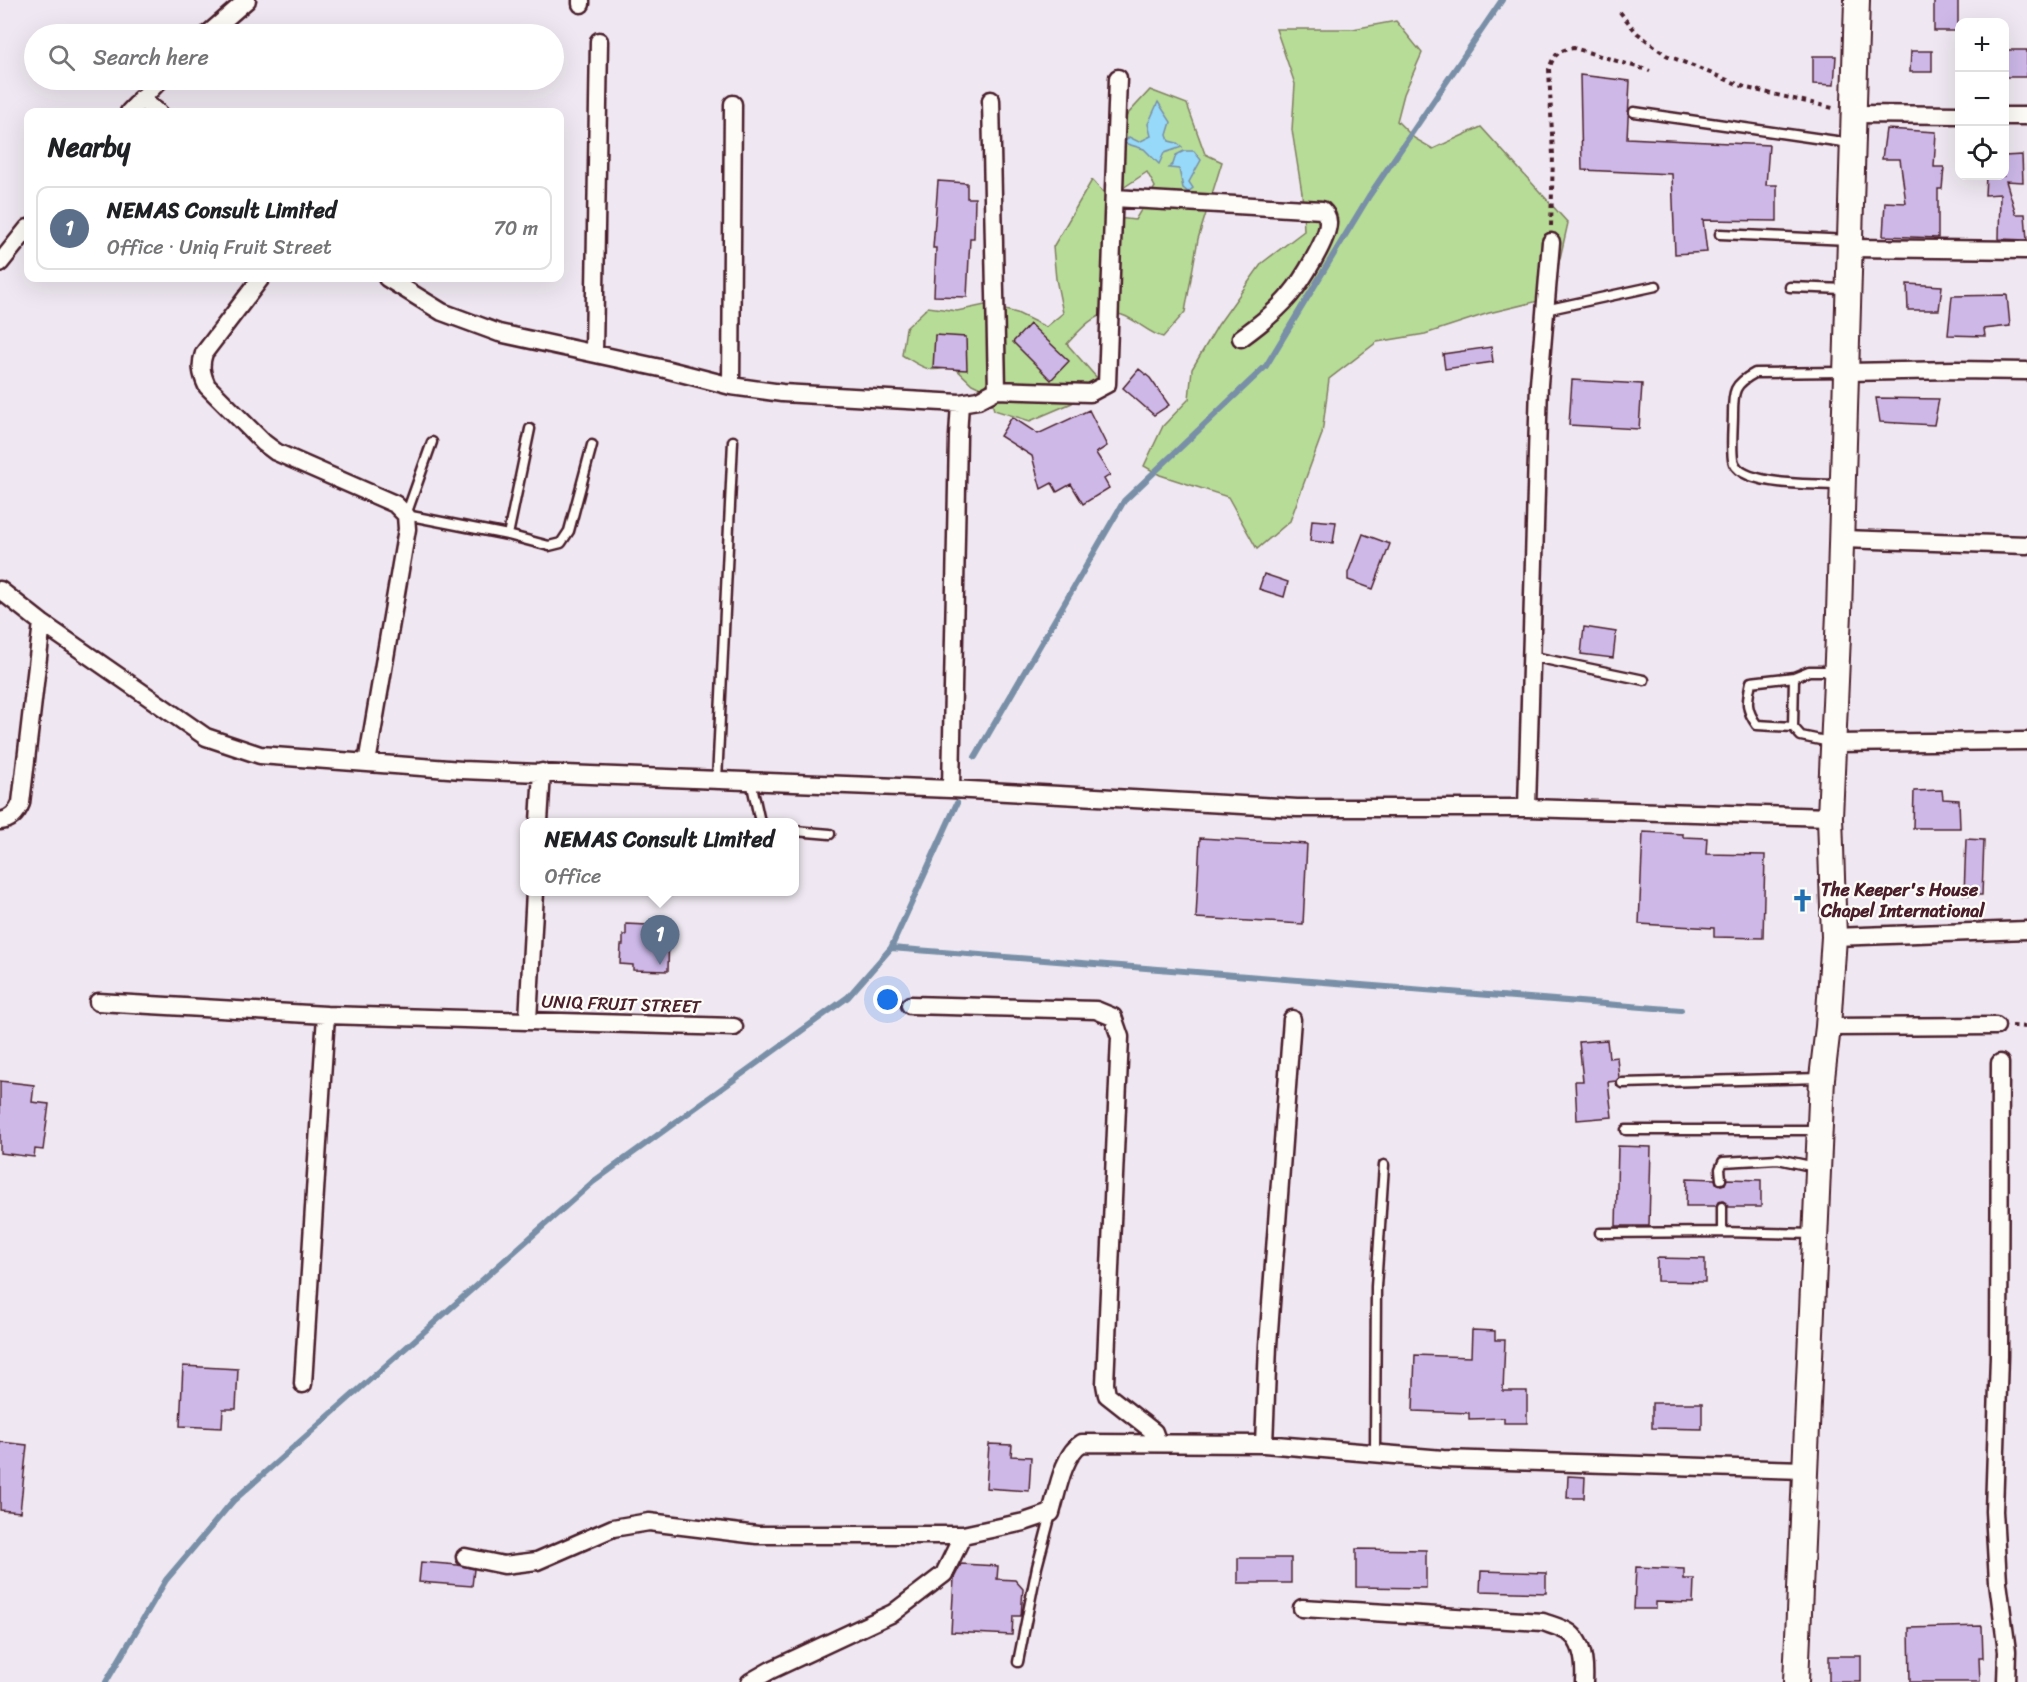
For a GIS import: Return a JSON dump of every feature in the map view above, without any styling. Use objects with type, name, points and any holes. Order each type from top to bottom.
[{"type":"street","points":[[219,24],[247,0]]},
{"type":"street","points":[[1796,1682],[1822,1078],[1834,937],[1830,817],[1842,539],[1857,0]]},
{"type":"street","points":[[594,353],[599,41]]},
{"type":"street","points":[[393,282],[442,312],[490,330],[731,386],[782,393],[960,403],[978,399],[997,390],[1090,393],[1107,384],[1118,78]]},
{"type":"street","points":[[132,108],[149,90]]},
{"type":"street","points":[[140,99],[152,108]]},
{"type":"street","points":[[992,100],[997,390]]},
{"type":"street","points":[[731,386],[733,104]]},
{"type":"street","points":[[1855,114],[1955,115]]},
{"type":"street","points":[[2009,116],[2027,117]]},
{"type":"street","points":[[1114,198],[1322,210],[1329,222],[1325,240],[1291,294],[1268,318],[1241,338]]},
{"type":"street","points":[[3,254],[24,232]]},
{"type":"street","points":[[1527,808],[1539,384],[1551,242]]},
{"type":"street","points":[[1850,244],[2027,250]]},
{"type":"street","points":[[258,282],[204,353],[201,362],[202,374],[207,386],[276,452],[395,504],[406,515],[407,529],[367,763]]},
{"type":"street","points":[[1847,372],[2027,371]]},
{"type":"street","points":[[951,789],[960,403]]},
{"type":"street","points":[[1842,539],[2027,545]]},
{"type":"street","points":[[0,590],[42,623],[206,737],[260,755],[462,770],[951,789],[1297,808],[1527,808],[1830,817]]},
{"type":"street","points":[[0,822],[17,812],[21,803],[42,623]]},
{"type":"street","points":[[1834,743],[2027,741]]},
{"type":"street","points":[[539,818],[542,772]]},
{"type":"street","name":"UNIQ FRUIT STREET","points":[[536,896],[528,1020],[734,1027]]},
{"type":"street","points":[[1834,937],[2027,930]]},
{"type":"street","points":[[98,1002],[326,1015],[528,1020]]},
{"type":"street","points":[[910,1005],[1096,1010],[1113,1017],[1120,1038],[1107,1395],[1154,1432],[1158,1443]]},
{"type":"street","points":[[303,1384],[326,1015]]},
{"type":"street","points":[[1264,1444],[1268,1345],[1293,1019]]},
{"type":"street","points":[[1828,1027],[1996,1026]]},
{"type":"street","points":[[2000,1064],[1999,1356],[1995,1511],[1998,1582],[2007,1651],[2006,1682]]},
{"type":"street","points":[[465,1557],[504,1565],[537,1561],[613,1528],[649,1522],[757,1535],[963,1535],[1051,1513],[1064,1467],[1076,1446],[1082,1443],[1264,1444],[1443,1459],[1804,1470]]},
{"type":"street","points":[[750,1682],[893,1613],[944,1574],[963,1535]]},
{"type":"street","points":[[1302,1608],[1543,1623],[1569,1632],[1580,1644],[1585,1670],[1584,1682]]},
{"type":"lane","points":[[1634,112],[1853,143]]},
{"type":"lane","points":[[1720,234],[1850,244]]},
{"type":"lane","points":[[1544,310],[1656,286]]},
{"type":"lane","points":[[1790,287],[1849,289]]},
{"type":"lane","points":[[1843,486],[1764,480],[1740,471],[1733,462],[1733,399],[1736,387],[1743,379],[1755,373],[1847,372]]},
{"type":"lane","points":[[508,535],[530,429]]},
{"type":"lane","points":[[717,780],[733,441]]},
{"type":"lane","points":[[432,442],[406,515],[508,535],[549,546],[561,543],[569,531],[592,445]]},
{"type":"lane","points":[[1530,656],[1644,680]]},
{"type":"lane","points":[[1793,727],[1757,725],[1748,714],[1751,682],[1794,677],[1809,671],[1837,671]]},
{"type":"lane","points":[[1794,677],[1793,727],[1801,736],[1834,743]]},
{"type":"lane","points":[[751,781],[759,818]]},
{"type":"lane","points":[[799,831],[830,834]]},
{"type":"lane","points":[[1622,1083],[1822,1078]]},
{"type":"lane","points":[[1626,1130],[1820,1130]]},
{"type":"lane","points":[[1722,1179],[1720,1169],[1723,1162],[1778,1159],[1818,1167]]},
{"type":"lane","points":[[1376,1452],[1376,1287],[1384,1165]]},
{"type":"lane","points":[[1722,1206],[1722,1232]]},
{"type":"lane","points":[[1600,1233],[1815,1234]]},
{"type":"lane","points":[[1018,1662],[1037,1567],[1051,1513]]},
{"type":"path","points":[[1620,12],[1637,33],[1666,55],[1747,88],[1855,114]]},
{"type":"path","points":[[1551,242],[1550,69],[1553,57],[1562,50],[1574,48],[1650,71]]},
{"type":"green space","points":[[1396,21],[1422,53],[1404,94],[1397,121],[1414,138],[1433,149],[1481,127],[1568,223],[1551,298],[1489,313],[1425,334],[1377,342],[1329,379],[1322,434],[1290,521],[1257,549],[1228,497],[1160,475],[1144,466],[1163,426],[1189,399],[1192,369],[1218,325],[1262,263],[1304,231],[1302,193],[1292,130],[1295,84],[1276,29],[1353,29]]},
{"type":"green space","points":[[1150,90],[1187,104],[1205,154],[1222,162],[1198,239],[1185,312],[1163,337],[1152,333],[1133,320],[1113,313],[1091,321],[1067,344],[1097,378],[1072,403],[1030,421],[994,410],[989,392],[972,384],[952,365],[938,369],[926,368],[902,355],[906,328],[928,307],[957,311],[985,305],[1017,313],[1046,327],[1063,313],[1056,279],[1053,247],[1092,180],[1104,193],[1117,218],[1135,220],[1155,187],[1147,172],[1120,190],[1116,150],[1127,115]]},
{"type":"water","points":[[1158,102],[1171,122],[1167,135],[1169,141],[1182,147],[1164,153],[1159,164],[1144,149],[1124,143],[1129,137],[1139,142],[1151,136],[1148,124]]},
{"type":"water","points":[[1184,151],[1194,151],[1201,160],[1189,182],[1193,188],[1188,192],[1183,188],[1179,169],[1169,168],[1176,155]]},
{"type":"building","points":[[1934,0],[1958,0],[1955,31],[1934,31]]},
{"type":"building","points":[[2009,50],[2027,50],[2027,77],[2009,77]]},
{"type":"building","points":[[1911,51],[1932,51],[1932,72],[1910,72]]},
{"type":"building","points":[[1813,56],[1836,56],[1834,85],[1813,84]]},
{"type":"building","points":[[1580,75],[1630,81],[1627,138],[1769,145],[1766,185],[1777,185],[1777,221],[1703,220],[1707,252],[1675,254],[1672,174],[1582,170]]},
{"type":"building","points":[[1886,129],[1936,132],[1934,167],[1944,167],[1942,189],[1938,189],[1938,238],[1883,236],[1885,202],[1906,203],[1900,159],[1882,159]]},
{"type":"building","points":[[2022,155],[2023,182],[2006,181],[2016,214],[2025,214],[2027,240],[1999,239],[2000,194],[1985,195],[1986,180],[2009,180],[2009,156]]},
{"type":"building","points":[[938,181],[967,183],[967,198],[975,198],[974,238],[970,238],[967,297],[934,296],[936,248],[933,248]]},
{"type":"building","points":[[1907,284],[1942,286],[1939,310],[1908,310]]},
{"type":"building","points":[[2007,295],[2010,326],[1984,329],[1985,336],[1948,335],[1952,296]]},
{"type":"building","points":[[1030,324],[1069,361],[1051,380],[1013,342]]},
{"type":"building","points":[[935,335],[966,337],[967,370],[933,368]]},
{"type":"building","points":[[1491,347],[1493,362],[1445,369],[1443,354]]},
{"type":"building","points":[[1139,369],[1150,378],[1169,405],[1154,415],[1123,388]]},
{"type":"building","points":[[1572,380],[1642,384],[1639,429],[1569,425]]},
{"type":"building","points":[[1876,398],[1939,399],[1934,425],[1880,422]]},
{"type":"building","points":[[1089,410],[1107,446],[1096,453],[1110,475],[1104,479],[1109,488],[1083,504],[1071,484],[1057,492],[1052,483],[1041,489],[1032,456],[1000,436],[1012,417],[1038,434]]},
{"type":"building","points":[[1312,520],[1336,522],[1333,543],[1310,541]]},
{"type":"building","points":[[1363,534],[1390,544],[1373,589],[1348,580],[1348,573]]},
{"type":"building","points":[[1264,574],[1288,582],[1284,597],[1259,589]]},
{"type":"building","points":[[1584,627],[1616,632],[1613,658],[1581,654]]},
{"type":"building","points":[[1942,790],[1943,799],[1959,800],[1960,828],[1913,828],[1914,791]]},
{"type":"building","points":[[1643,832],[1707,838],[1706,854],[1765,855],[1763,938],[1714,937],[1714,928],[1639,924]]},
{"type":"building","points":[[1200,838],[1307,844],[1303,924],[1196,918]]},
{"type":"building","points":[[1966,839],[1984,840],[1982,895],[1964,895]]},
{"type":"building","points":[[626,924],[669,926],[668,971],[633,970],[633,965],[620,964],[621,945],[623,945],[623,935],[626,935]]},
{"type":"building","points":[[1607,1040],[1609,1058],[1617,1057],[1619,1078],[1608,1082],[1612,1117],[1577,1120],[1575,1081],[1583,1081],[1579,1042]]},
{"type":"building","points":[[0,1081],[34,1085],[32,1102],[49,1104],[43,1150],[35,1149],[34,1157],[0,1153]]},
{"type":"building","points":[[1618,1146],[1651,1147],[1649,1226],[1616,1226]]},
{"type":"building","points":[[1687,1178],[1715,1179],[1716,1183],[1721,1185],[1725,1184],[1727,1179],[1761,1180],[1761,1207],[1728,1207],[1723,1201],[1718,1202],[1716,1206],[1686,1206]]},
{"type":"building","points":[[1657,1258],[1705,1259],[1705,1282],[1657,1281]]},
{"type":"building","points":[[1472,1330],[1495,1331],[1495,1340],[1505,1340],[1503,1391],[1527,1391],[1527,1423],[1504,1423],[1504,1418],[1469,1419],[1469,1413],[1413,1411],[1415,1355],[1471,1357]]},
{"type":"building","points":[[183,1366],[238,1369],[236,1409],[223,1409],[222,1428],[180,1426]]},
{"type":"building","points":[[1652,1403],[1702,1403],[1702,1429],[1652,1428]]},
{"type":"building","points":[[0,1442],[27,1445],[20,1512],[0,1510]]},
{"type":"building","points":[[989,1444],[1012,1445],[1011,1456],[1031,1457],[1029,1491],[986,1488]]},
{"type":"building","points":[[1568,1476],[1585,1477],[1584,1498],[1567,1498]]},
{"type":"building","points":[[1356,1549],[1426,1550],[1426,1588],[1356,1587]]},
{"type":"building","points":[[1238,1558],[1291,1558],[1291,1583],[1238,1583]]},
{"type":"building","points":[[421,1562],[458,1565],[474,1569],[472,1586],[419,1582]]},
{"type":"building","points":[[961,1564],[998,1566],[997,1579],[1015,1580],[1023,1589],[1021,1616],[1013,1616],[1012,1635],[951,1632],[954,1578]]},
{"type":"building","points":[[1636,1567],[1684,1569],[1684,1579],[1694,1579],[1693,1603],[1656,1602],[1656,1609],[1634,1609]]},
{"type":"building","points":[[1481,1571],[1546,1573],[1546,1593],[1480,1591]]},
{"type":"building","points":[[1982,1626],[1983,1658],[1979,1658],[1980,1682],[1910,1682],[1909,1628]]},
{"type":"building","points":[[1829,1656],[1861,1656],[1861,1682],[1829,1682]]},
{"type":"waterway","points":[[975,757],[1124,501],[1266,366],[1369,196],[1502,0]]},
{"type":"waterway","points":[[106,1682],[166,1580],[233,1501],[593,1182],[848,997],[891,948],[957,803]]},
{"type":"waterway","points":[[891,948],[1681,1010]]},
{"type":"place","name":"The Keeper's House Chapel International","points":[[1803,900]]},
{"type":"place","name":"NEMAS Consult Limited","points":[[660,965]]}]
